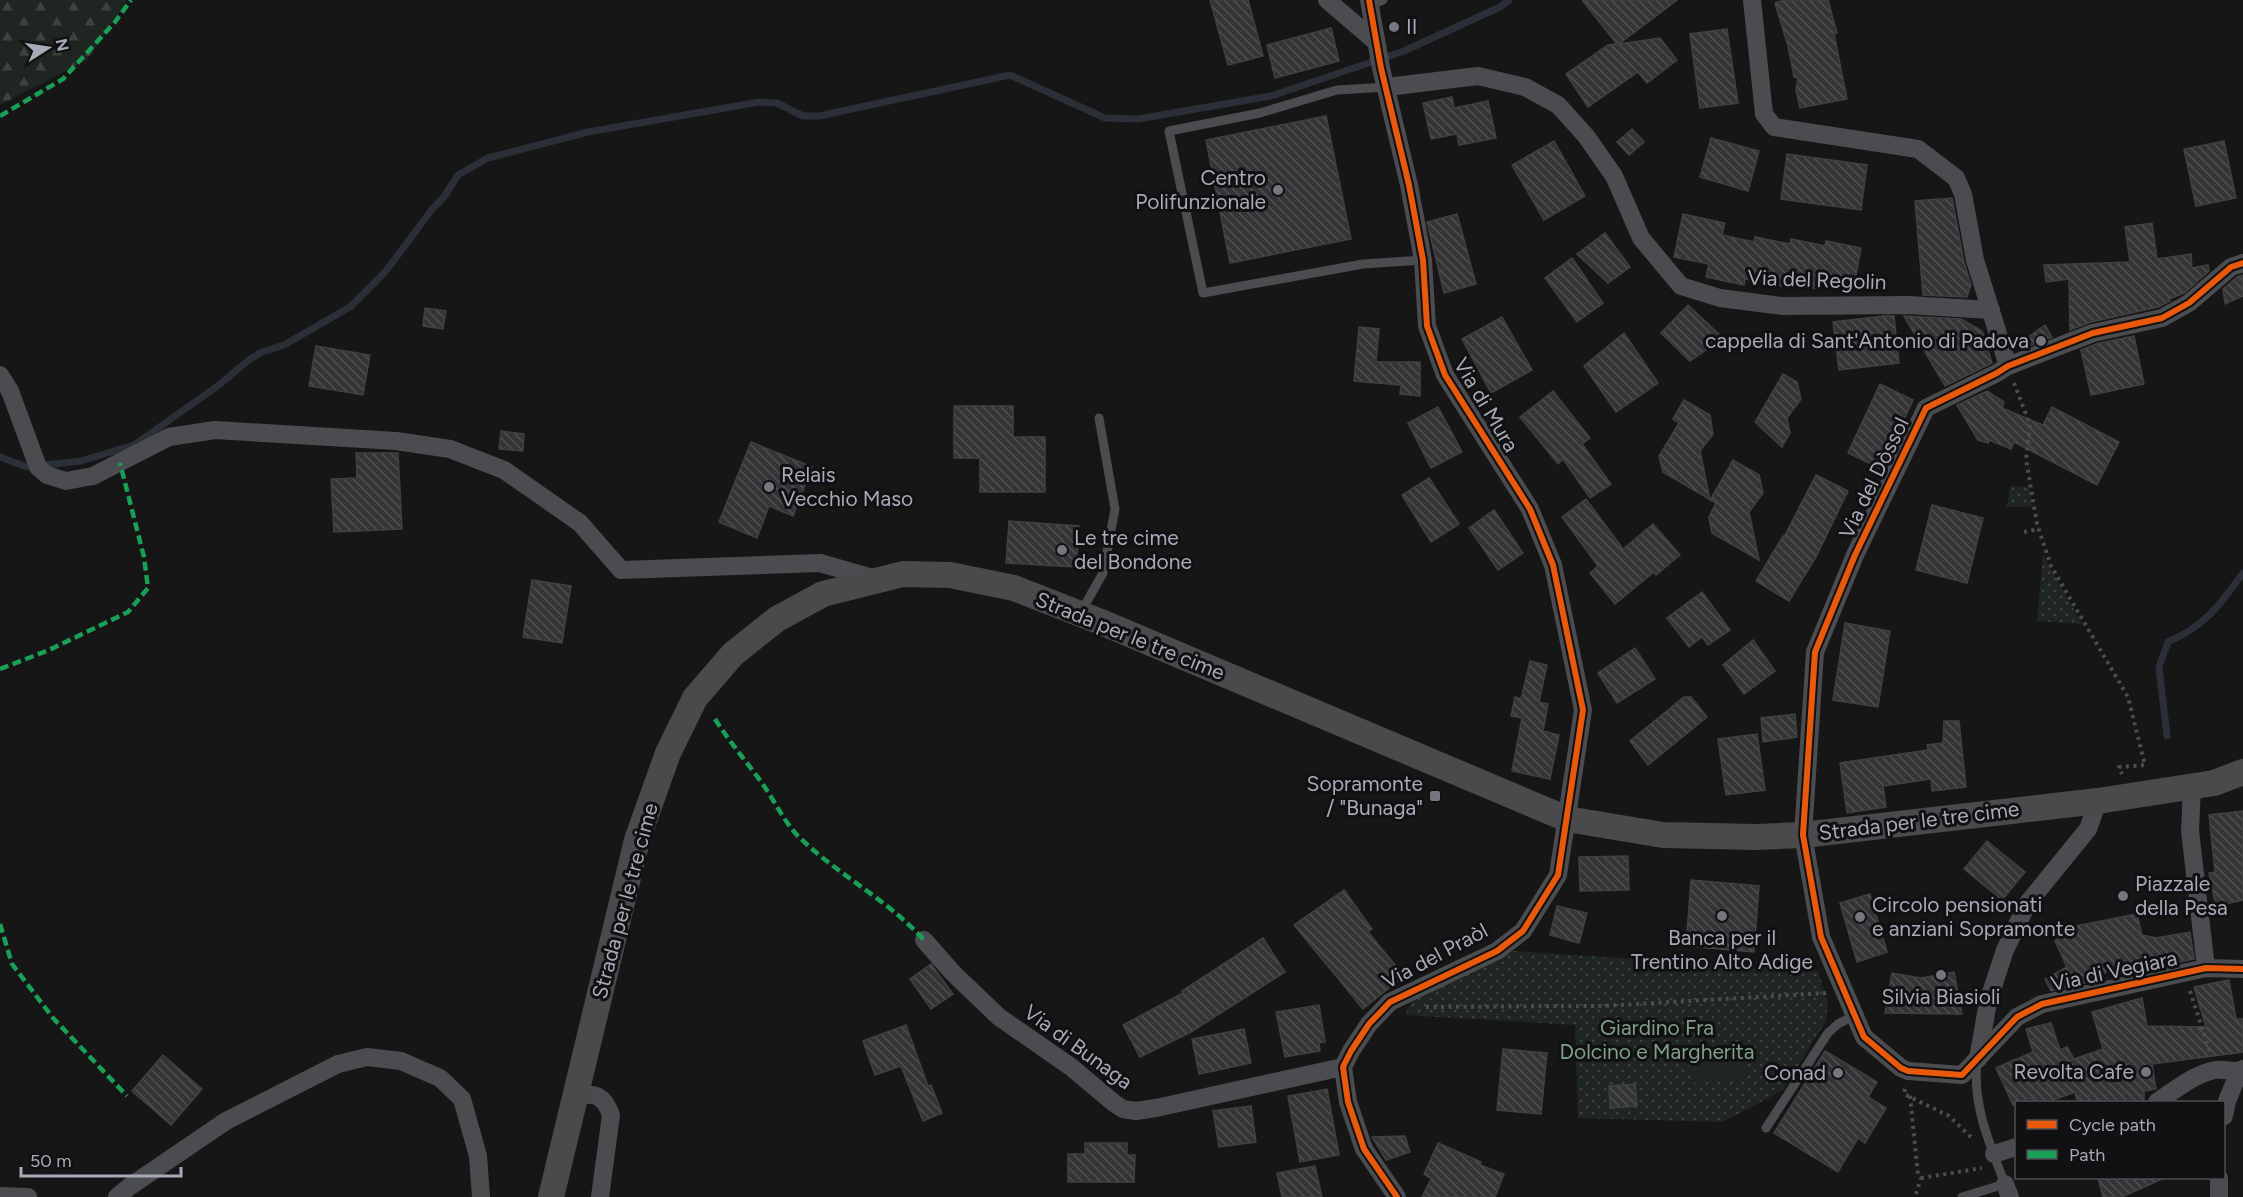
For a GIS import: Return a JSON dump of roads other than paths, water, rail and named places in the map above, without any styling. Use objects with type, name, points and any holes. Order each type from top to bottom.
[{"type":"main road","name":"Strada per le tre cime","points":[[551,1197],[636,840],[668,753],[695,698],[733,654],[777,619],[823,594],[876,579],[903,574],[950,575],[1014,588],[1567,819],[1663,835],[1756,837],[1803,835],[2098,801],[2214,783],[2243,772]]},
{"type":"street","points":[[1326,0],[1376,42]]},
{"type":"street","points":[[1752,0],[1764,114],[1774,127],[1918,149],[1956,177],[1964,194],[1975,260],[2008,366]]},
{"type":"street","name":"Via di Mura","points":[[1374,2],[1376,42],[1409,185],[1423,260],[1427,326],[1445,375],[1530,509],[1553,564],[1583,710],[1567,819]]},
{"type":"street","name":"Via del Regolin","points":[[1387,87],[1478,76],[1525,87],[1558,105],[1586,136],[1614,176],[1641,238],[1681,286],[1720,298],[1782,306],[1908,305],[1991,310]]},
{"type":"street","name":"Via del Dòssol","points":[[1914,1072],[1900,1068],[1864,1037],[1821,937],[1803,835],[1815,652],[1855,555],[1926,408],[2008,366],[2093,333],[2162,318],[2189,303],[2230,267],[2243,263]]},
{"type":"street","points":[[0,375],[10,391],[38,467],[56,479],[66,481],[93,476],[169,437],[215,430],[396,441],[450,449],[504,470],[580,524],[621,570],[820,563],[876,579]]},
{"type":"street","name":"Via di Vegiara","points":[[2192,786],[2190,831],[2206,968]]},
{"type":"street","points":[[1978,1059],[1988,1002],[2005,950],[2027,904],[2088,829],[2098,801]]},
{"type":"street","name":"Via del Praòl","points":[[1343,1067],[1369,1024],[1390,1002],[1497,951],[1523,930],[1558,875],[1567,819]]},
{"type":"street","name":"Via di Bunaga","points":[[924,940],[953,973],[999,1017],[1071,1067],[1123,1109],[1136,1111],[1156,1108],[1343,1067]]},
{"type":"street","name":"Via di Vegiara","points":[[1914,1072],[1962,1075],[2017,1017],[2042,1004],[2206,968],[2243,969]]},
{"type":"street","points":[[117,1197],[226,1121],[338,1064],[367,1057],[401,1061],[440,1078],[462,1100],[478,1156],[481,1197]]},
{"type":"street","points":[[1343,1067],[1348,1102],[1364,1149],[1397,1197]]},
{"type":"street","points":[[2159,1101],[2188,1082],[2215,1070],[2241,1070],[2225,1107]]},
{"type":"street","points":[[576,1096],[599,1095],[606,1103],[611,1115],[600,1197]]},
{"type":"street","points":[[1996,1160],[2015,1148]]},
{"type":"street","points":[[2219,1179],[2219,1197]]},
{"type":"street","points":[[0,1196],[28,1197]]},
{"type":"lane","points":[[1387,87],[1337,90],[1260,113],[1168,131],[1203,293],[1363,264],[1423,260]]},
{"type":"lane","points":[[1080,614],[1103,573],[1115,509],[1099,418]]},
{"type":"lane","points":[[1766,1128],[1828,1033],[1853,1010]]},
{"type":"lane","points":[[1962,1197],[2007,1191],[1981,1113],[1975,1080],[1978,1059]]},
{"type":"waterway","points":[[0,457],[27,467],[81,461],[134,445],[219,385],[250,359],[262,352],[284,345],[350,307],[386,271],[433,208],[444,197],[458,175],[488,158],[588,132],[759,102],[777,103],[803,116],[819,116],[1010,75],[1105,118],[1138,119],[1271,96],[1404,51],[1500,7],[1509,0]]},
{"type":"waterway","points":[[2167,736],[2159,667],[2168,642],[2192,629],[2211,614],[2243,573]]},
{"type":"place","name":"II","points":[[1394,27]]},
{"type":"place","name":"Centro Polifunzionale","points":[[1278,190]]},
{"type":"place","name":"cappella di Sant'Antonio di Padova","points":[[2041,341]]},
{"type":"place","name":"Relais Vecchio Maso","points":[[769,487]]},
{"type":"place","name":"Le tre cime del Bondone","points":[[1062,550]]},
{"type":"place","name":"Sopramonte / \"Bunaga\"","points":[[1435,796]]},
{"type":"place","name":"Piazzale della Pesa","points":[[2123,896]]},
{"type":"place","name":"Banca per il Trentino Alto Adige","points":[[1722,916]]},
{"type":"place","name":"Circolo pensionati e anziani Sopramonte","points":[[1860,917]]},
{"type":"place","name":"Silvia Biasioli","points":[[1941,975]]},
{"type":"place","name":"Revolta Cafe","points":[[2146,1072]]},
{"type":"place","name":"Conad","points":[[1838,1073]]},
{"type":"park label","name":"Giardino Fra Dolcino e Margherita","points":[[1657,1040]]}]
